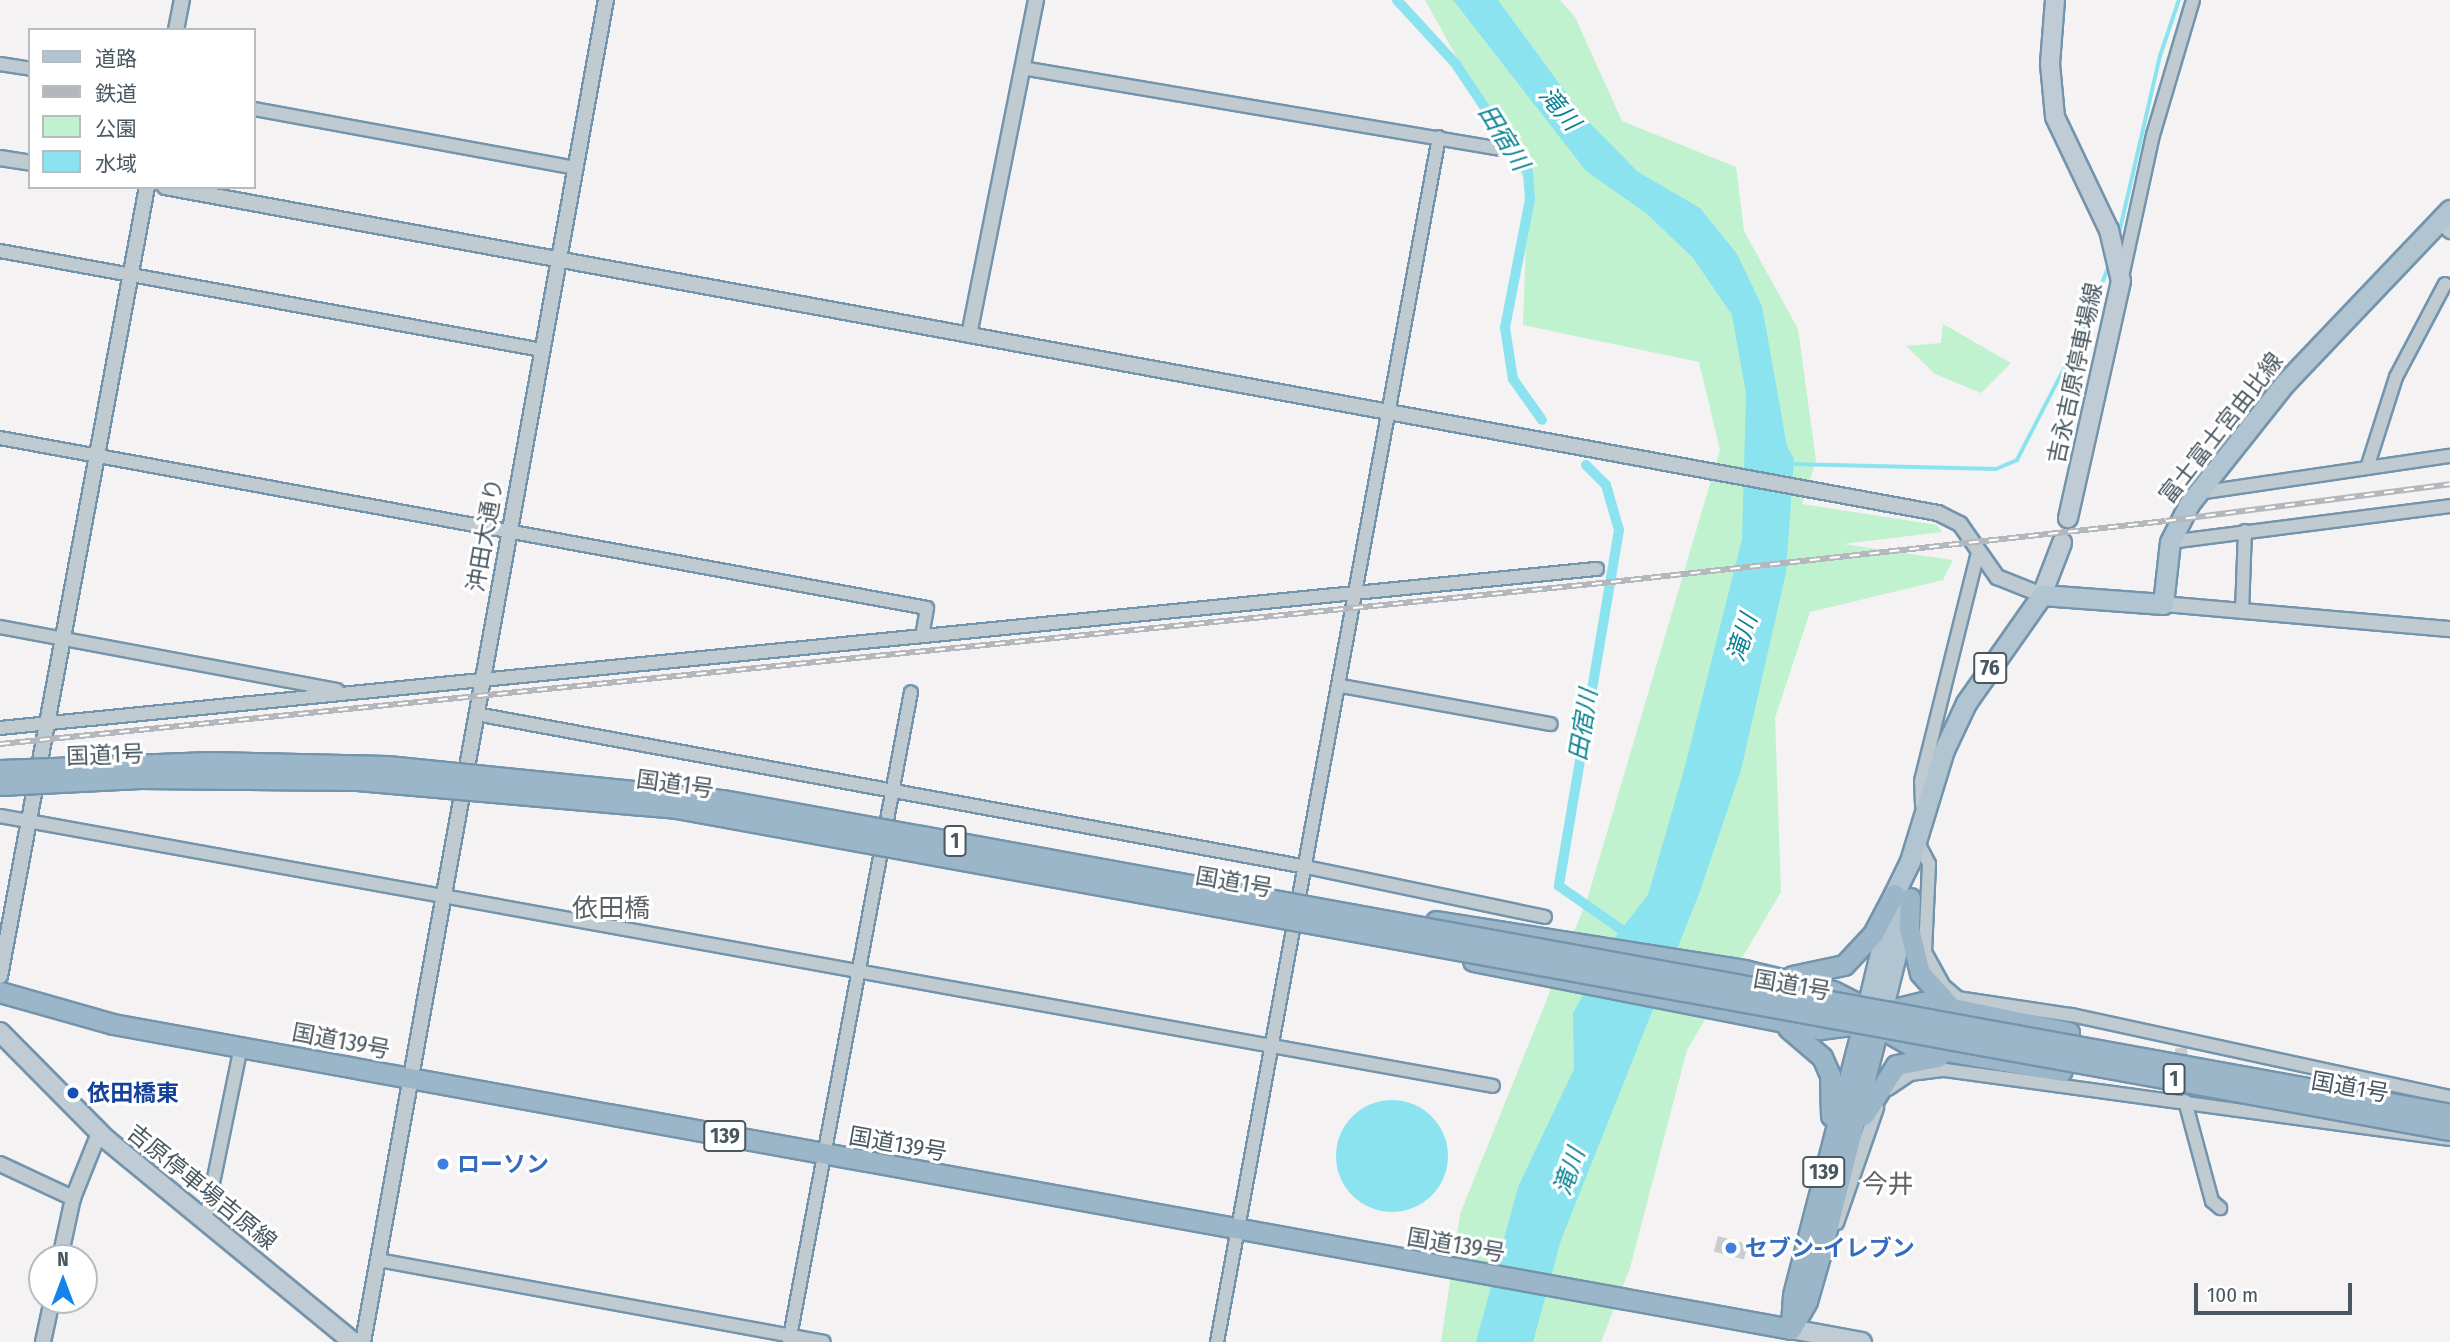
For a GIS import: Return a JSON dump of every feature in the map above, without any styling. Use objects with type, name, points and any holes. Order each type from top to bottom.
[{"type":"highway","name":"国道1号","points":[[0,769],[209,762],[387,766],[548,779],[723,800],[2450,1130]]},
{"type":"highway","name":"国道1号","points":[[0,785],[226,777],[548,793],[739,818],[1313,913],[2450,1113]]},
{"type":"highway","name":"1","points":[[1780,978],[1844,965],[1873,934],[1902,896]]},
{"type":"highway","points":[[1902,896],[1920,974],[1953,1007]]},
{"type":"highway","name":"1","points":[[1313,913],[1550,936],[1744,970],[1833,991],[1910,1045],[2278,1110],[2450,1130]]},
{"type":"highway","name":"1","points":[[1313,913],[1541,978],[1772,1021],[1820,1029],[1873,1018],[1923,1002],[2378,1091],[2450,1113]]},
{"type":"highway","name":"国道139号","points":[[0,992],[113,1024],[1453,1269],[1789,1335]]},
{"type":"highway","name":"139","points":[[1789,1335],[1793,1295],[1836,1155],[1873,1018]]},
{"type":"highway","name":"1","points":[[1772,1021],[1810,1042],[1830,1075],[1836,1155]]},
{"type":"highway","name":"1","points":[[1836,1155],[1879,1085],[1896,1065],[1957,1055]]},
{"type":"highway","name":"139","points":[[1789,1335],[1807,1301],[1822,1249],[1836,1155]]},
{"type":"main road","name":"吉永吉原停車場線","points":[[2054,0],[2050,64],[2055,117],[2109,230],[2121,281],[2068,518]]},
{"type":"main road","name":"富士富士宮由比線","points":[[2163,604],[2171,542],[2198,494],[2294,373],[2446,222]]},
{"type":"main road","points":[[2062,543],[2042,595],[2163,604]]},
{"type":"main road","name":"76","points":[[1873,1018],[1910,861],[1966,703],[2042,595]]},
{"type":"main road","name":"吉原停車場吉原線","points":[[1,1036],[99,1133],[206,1217],[352,1342]]},
{"type":"main road","points":[[1789,1335],[1862,1342]]},
{"type":"street","points":[[176,28],[182,0]]},
{"type":"street","name":"沖田大通り","points":[[363,1342],[606,0]]},
{"type":"street","points":[[970,335],[1035,0]]},
{"type":"street","points":[[2121,281],[2153,135],[2193,0]]},
{"type":"street","points":[[0,64],[28,69]]},
{"type":"street","points":[[1022,68],[1500,149]]},
{"type":"street","points":[[256,109],[575,168]]},
{"type":"street","points":[[1217,1342],[1341,686],[1388,410],[1439,137]]},
{"type":"street","points":[[0,158],[28,163]]},
{"type":"street","points":[[0,976],[147,189]]},
{"type":"street","points":[[175,189],[1938,513],[1960,524],[1997,577],[2042,595]]},
{"type":"street","points":[[0,251],[542,350]]},
{"type":"street","points":[[2367,468],[2396,377],[2448,280]]},
{"type":"street","points":[[0,438],[927,608],[922,636]]},
{"type":"street","points":[[2198,494],[2450,456]]},
{"type":"street","points":[[2171,542],[2450,506]]},
{"type":"street","points":[[2242,612],[2245,531]]},
{"type":"street","points":[[1923,819],[1921,780],[1978,552]]},
{"type":"street","points":[[0,728],[1597,569]]},
{"type":"street","points":[[2163,604],[2450,629]]},
{"type":"street","points":[[0,627],[352,693]]},
{"type":"street","points":[[1341,686],[1552,724]]},
{"type":"street","points":[[1944,689],[1966,703]]},
{"type":"street","points":[[790,1339],[911,692]]},
{"type":"street","points":[[476,714],[1306,867],[1545,917]]},
{"type":"street","points":[[0,816],[1272,1049],[1493,1086]]},
{"type":"street","points":[[1917,841],[1929,864],[1925,952],[1943,985],[1958,998],[2071,1015],[2181,1044],[2450,1097]]},
{"type":"street","points":[[206,1217],[241,1047]]},
{"type":"street","points":[[1822,1249],[1835,1230],[1881,1098],[1910,1074],[1945,1070],[2450,1139]]},
{"type":"street","points":[[2186,1103],[2212,1201],[2220,1208]]},
{"type":"street","points":[[64,1244],[73,1198],[99,1133]]},
{"type":"street","points":[[0,1164],[73,1198]]},
{"type":"street","points":[[378,1260],[790,1339],[824,1342]]},
{"type":"street","points":[[43,1342],[49,1314]]},
{"type":"green space","points":[[1425,0],[1560,0],[1575,17],[1622,121],[1736,167],[1744,231],[1798,329],[1816,461],[1802,504],[1937,525],[1942,532],[1843,544],[1953,560],[1943,580],[1810,612],[1775,718],[1781,892],[1687,1050],[1630,1268],[1601,1342],[1441,1342],[1460,1214],[1587,900],[1720,450],[1699,362],[1523,325],[1528,186]]},
{"type":"green space","points":[[1943,324],[2011,363],[1981,393],[1935,374],[1906,346],[1941,343]]},
{"type":"water","name":"滝川","points":[[1453,0],[1498,0],[1583,116],[1638,172],[1700,208],[1737,254],[1762,306],[1787,446],[1794,459],[1786,573],[1741,770],[1699,894],[1561,1240],[1533,1342],[1476,1342],[1518,1187],[1574,1069],[1573,1013],[1615,937],[1648,895],[1684,770],[1742,539],[1746,394],[1732,315],[1693,258],[1647,214],[1586,171]]},
{"type":"water","points":[[1392,1100],[1413,1104],[1432,1116],[1444,1135],[1448,1156],[1444,1177],[1432,1196],[1413,1208],[1392,1212],[1371,1208],[1352,1196],[1340,1177],[1336,1156],[1340,1135],[1352,1116],[1371,1104]]},
{"type":"building","name":"セブン-イレブン","points":[[1718,1236],[1748,1244],[1744,1259],[1714,1251]]},
{"type":"waterway","name":"田宿川","points":[[1397,0],[1455,63],[1528,172],[1530,199],[1505,328],[1513,379],[1542,420]]},
{"type":"waterway","points":[[2118,238],[2160,56],[2179,0]]},
{"type":"waterway","points":[[1791,464],[1996,469],[2017,460],[2080,338],[2109,266]]},
{"type":"waterway","name":"田宿川","points":[[1586,465],[1606,485],[1619,530],[1559,886],[1632,937]]},
{"type":"tunnel","points":[[2181,1048],[2185,1101]]},
{"type":"railway","points":[[0,744],[1611,582],[2166,521],[2450,484]]},
{"type":"place","name":"依田橋東","points":[[73,1093]]},
{"type":"place","name":"ローソン","points":[[443,1164]]},
{"type":"place","name":"セブン-イレブン","points":[[1731,1248]]},
{"type":"district","name":"依田橋","points":[[611,909]]},
{"type":"district","name":"今井","points":[[1888,1185]]}]
